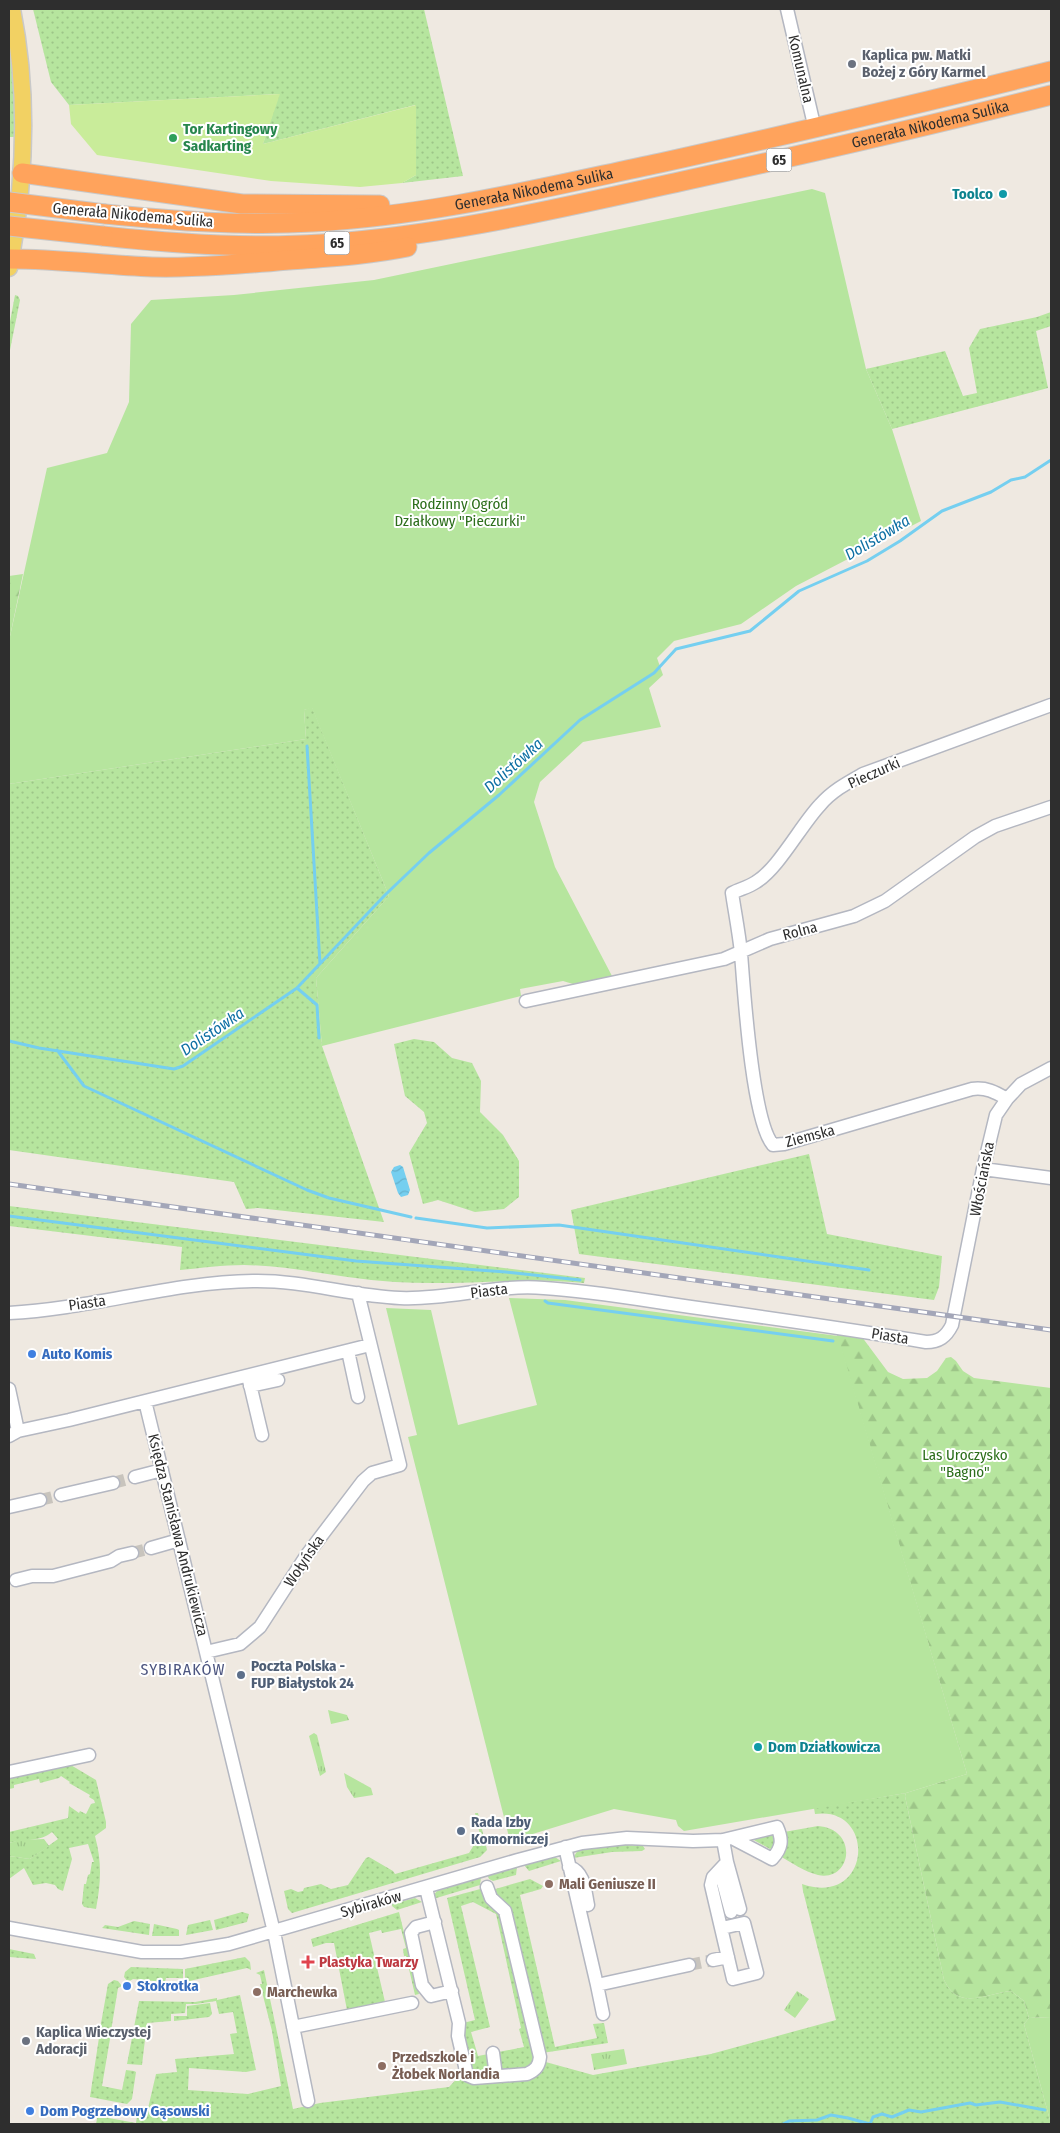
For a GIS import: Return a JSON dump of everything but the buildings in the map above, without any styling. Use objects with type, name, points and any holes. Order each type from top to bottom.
[{"type":"highway","name":"Generała Nikodema Sulika","points":[[9,202],[191,222],[247,224],[314,222],[390,215],[461,205],[516,194],[816,129],[1051,71]]},
{"type":"highway","name":"Generała Nikodema Sulika","points":[[9,226],[194,244],[252,246],[320,244],[412,234],[567,206],[822,150],[1051,95]]},
{"type":"highway","points":[[15,172],[242,204],[396,204],[461,196],[516,194]]},
{"type":"highway","points":[[9,262],[190,267],[378,253],[495,230],[567,206]]},
{"type":"main road","points":[[9,262],[22,86],[12,9]]},
{"type":"street","name":"Komunalna","points":[[787,9],[816,129]]},
{"type":"street","name":"Pieczurki","points":[[741,952],[732,893],[758,881],[768,872],[819,805],[830,795],[863,774],[1051,705]]},
{"type":"street","name":"Rolna","points":[[526,1001],[724,959],[770,939],[868,910],[885,901],[996,826],[1051,807]]},
{"type":"street","name":"Ziemska","points":[[741,952],[754,1080],[765,1130],[768,1140],[773,1145],[793,1142],[972,1089],[988,1090],[1007,1099]]},
{"type":"street","name":"Włościańska","points":[[954,1316],[983,1169],[996,1115],[1021,1084],[1051,1068]]},
{"type":"street","points":[[983,1169],[1051,1178]]},
{"type":"street","name":"Piasta","points":[[9,1313],[39,1311],[234,1282],[285,1282],[399,1298],[429,1298],[501,1288],[543,1287],[926,1342],[936,1341],[946,1335],[952,1325],[954,1316]]},
{"type":"street","points":[[9,1389],[13,1434],[144,1400],[249,1381],[370,1345],[358,1292]]},
{"type":"street","name":"Wołyńska","points":[[206,1652],[240,1644],[256,1632],[309,1552],[363,1481],[372,1473],[400,1465],[370,1345]]},
{"type":"street","points":[[348,1350],[354,1391]]},
{"type":"street","points":[[249,1381],[278,1380]]},
{"type":"street","points":[[249,1381],[262,1435]]},
{"type":"street","name":"Księdza Stanisława Andrukiewicza","points":[[144,1400],[274,1932],[308,2102]]},
{"type":"street","points":[[135,1477],[162,1470]]},
{"type":"street","points":[[61,1494],[113,1483]]},
{"type":"street","points":[[9,1507],[40,1500]]},
{"type":"street","points":[[151,1548],[179,1540]]},
{"type":"street","points":[[16,1580],[32,1576],[53,1576],[111,1561],[118,1556],[132,1553]]},
{"type":"street","points":[[9,1772],[89,1755]]},
{"type":"street","name":"Sybiraków","points":[[9,1928],[123,1949],[160,1953],[217,1947],[565,1847],[613,1838],[649,1838],[693,1842],[728,1839],[726,1862]]},
{"type":"street","points":[[565,1847],[603,2014]]},
{"type":"street","points":[[726,1862],[723,1882],[735,1910]]},
{"type":"street","points":[[722,1928],[744,1923],[757,1973],[734,1979],[711,1885],[713,1877],[726,1862]]},
{"type":"street","points":[[561,1878],[569,1867]]},
{"type":"street","points":[[569,1867],[576,1869],[581,1875],[588,1905]]},
{"type":"street","points":[[426,1888],[460,2023],[458,2036],[467,2075],[474,2078],[527,2074],[535,2071],[540,2057],[506,1910],[491,1898],[487,1887]]},
{"type":"street","points":[[435,1922],[416,1927],[411,1933],[420,1977],[422,1985],[431,1996],[452,1992]]},
{"type":"street","points":[[713,1960],[728,1957]]},
{"type":"street","points":[[597,1985],[689,1965]]},
{"type":"street","points":[[293,2027],[412,2002]]},
{"type":"street","points":[[493,2053],[496,2076]]},
{"type":"green space","points":[[33,9],[424,9],[463,176],[402,183],[416,175],[415,105],[263,144],[279,94],[69,105],[51,82]]},
{"type":"green space","points":[[9,35],[15,87],[17,137],[9,137]]},
{"type":"green space","name":"Tor Kartingowy Sadkarting","points":[[280,94],[263,144],[416,105],[416,175],[402,183],[360,187],[271,181],[97,155],[71,124],[69,105]]},
{"type":"green space","name":"Rodzinny Ogród Działkowy \"Pieczurki\"","points":[[812,189],[825,193],[866,369],[892,429],[921,521],[796,586],[741,624],[674,641],[657,658],[663,675],[649,688],[661,727],[583,742],[540,782],[534,802],[555,867],[612,976],[573,984],[563,981],[520,989],[521,996],[322,1046],[316,978],[389,896],[312,708],[304,710],[306,739],[9,784],[9,641],[47,468],[107,453],[129,402],[131,324],[151,300],[234,295],[374,280]]},
{"type":"green space","points":[[15,295],[20,300],[9,355],[9,327]]},
{"type":"green space","points":[[1051,312],[1051,326],[1036,331],[1048,388],[892,429],[866,369],[945,351],[963,396],[977,393],[969,348],[980,329],[1037,317]]},
{"type":"green space","points":[[23,574],[9,641],[9,576]]},
{"type":"green space","points":[[312,707],[389,896],[316,978],[322,1046],[384,1222],[258,1208],[246,1209],[234,1182],[9,1150],[9,784],[306,739],[304,710]]},
{"type":"green space","points":[[414,1039],[434,1042],[452,1058],[472,1063],[481,1081],[480,1112],[503,1135],[519,1161],[519,1197],[504,1209],[475,1212],[438,1200],[423,1204],[409,1153],[427,1123],[424,1112],[405,1096],[394,1044]]},
{"type":"green space","points":[[809,1154],[827,1234],[942,1256],[939,1287],[934,1300],[579,1254],[571,1210]]},
{"type":"green space","points":[[9,1206],[585,1278],[584,1283],[537,1281],[419,1283],[357,1278],[263,1266],[244,1265],[180,1270],[182,1247],[9,1226]]},
{"type":"green space","points":[[509,1298],[565,1300],[838,1336],[967,1774],[906,1793],[684,1831],[678,1826],[676,1820],[614,1809],[510,1841],[408,1437],[417,1435],[386,1308],[431,1310],[458,1425],[537,1405]]},
{"type":"green space","name":"Las Uroczysko \"Bagno\"","points":[[837,1335],[862,1337],[888,1372],[903,1379],[927,1378],[937,1371],[946,1358],[951,1357],[963,1371],[974,1378],[1051,1388],[1051,2017],[1029,2018],[1024,2001],[1011,1991],[982,1997],[964,1998],[950,1989],[944,1980],[905,1796],[906,1793],[967,1774]]},
{"type":"green space","points":[[328,1710],[347,1715],[349,1720],[331,1724]]},
{"type":"green space","points":[[314,1733],[317,1735],[326,1772],[320,1776],[309,1736]]},
{"type":"green space","points":[[69,1764],[96,1780],[106,1822],[106,1828],[95,1836],[100,1872],[96,1909],[84,1907],[82,1904],[84,1884],[86,1884],[90,1874],[92,1862],[94,1862],[88,1844],[69,1848],[72,1859],[63,1891],[55,1885],[46,1883],[33,1885],[24,1868],[9,1879],[9,1856],[30,1859],[58,1839],[52,1832],[37,1839],[9,1843],[9,1832],[68,1818],[69,1806],[79,1813],[80,1811],[86,1814],[91,1804],[95,1803],[89,1797],[90,1795],[61,1776],[40,1783],[39,1779],[14,1785],[14,1788],[9,1789],[9,1778]]},
{"type":"green space","points":[[344,1773],[371,1788],[373,1795],[354,1798],[347,1787]]},
{"type":"green space","points":[[906,1793],[905,1796],[944,1980],[950,1989],[964,1998],[982,1997],[1011,1991],[1024,2001],[1029,2018],[1024,2024],[1051,2124],[96,2124],[99,2108],[105,2109],[103,2117],[136,2123],[137,2116],[146,2117],[156,2074],[177,2072],[175,2059],[234,2054],[230,2034],[237,2033],[233,2012],[219,2014],[216,2001],[186,2004],[185,2013],[171,2014],[171,2021],[147,2023],[142,2065],[127,2064],[139,2001],[195,2002],[240,1995],[256,2070],[246,2072],[189,2068],[188,2090],[248,2094],[281,2086],[272,2031],[260,1984],[262,1984],[260,1975],[256,1973],[264,1970],[293,2109],[320,2103],[449,2087],[465,2070],[459,2024],[475,2020],[447,1898],[484,1888],[505,1911],[542,2061],[593,2075],[711,2054],[836,2020],[802,1884],[825,1888],[842,1882],[853,1870],[858,1855],[857,1839],[849,1825],[835,1815],[815,1814],[814,1808]],"holes":[[[473,1902],[496,1914],[524,2047],[478,2056],[471,2032],[490,2027],[461,1906]]]},
{"type":"green space","points":[[475,1813],[478,1813],[487,1850],[480,1857],[292,1913],[288,1909],[284,1891],[291,1889],[298,1892],[303,1891],[304,1888],[321,1884],[331,1889],[348,1885],[366,1858],[369,1857],[395,1874],[469,1853],[480,1835]]},
{"type":"green space","points":[[818,1826],[831,1829],[840,1836],[845,1845],[844,1863],[838,1871],[829,1875],[818,1875],[808,1872],[780,1856],[784,1832]]},
{"type":"green space","points":[[771,1834],[776,1840],[770,1849],[752,1839]]},
{"type":"green space","points":[[44,1839],[49,1846],[30,1859],[9,1856],[9,1843],[20,1840]]},
{"type":"green space","points":[[625,1845],[643,1846],[645,1849],[642,1851],[612,1852],[573,1858],[578,1850]]},
{"type":"green space","points":[[553,1856],[561,1861],[529,1871],[524,1865]]},
{"type":"green space","points":[[517,1867],[516,1875],[493,1881],[489,1879],[488,1876]]},
{"type":"green space","points":[[481,1878],[480,1885],[433,1899],[437,1891]]},
{"type":"green space","points":[[530,1879],[543,1886],[541,1889],[520,1895],[555,2047],[597,2038],[593,2024],[604,2023],[608,2043],[542,2053],[508,1908],[492,1890]]},
{"type":"green space","points":[[415,1898],[422,1902],[397,1910],[392,1906],[392,1904]]},
{"type":"green space","points":[[242,1912],[249,1914],[247,1922],[216,1930],[214,1920]]},
{"type":"green space","points":[[399,1912],[419,1994],[415,1995],[406,1956],[404,1956],[403,1949],[406,1948],[401,1929],[382,1933],[381,1930],[369,1933],[385,2002],[347,2010],[334,1943],[313,1947],[311,1939]]},
{"type":"green space","points":[[210,1920],[213,1930],[186,1935],[188,1925]]},
{"type":"green space","points":[[134,1921],[150,1924],[149,1935],[102,1928],[105,1925],[118,1927]]},
{"type":"green space","points":[[154,1924],[177,1929],[179,1930],[179,1936],[152,1936]]},
{"type":"green space","points":[[9,1949],[34,1954],[36,1959],[9,1957]]},
{"type":"green space","points":[[245,1957],[250,1962],[251,1970],[247,1968],[185,1982],[185,1969]]},
{"type":"green space","points":[[359,1958],[363,1980],[355,1981],[351,1960]]},
{"type":"green space","points":[[131,1967],[183,1969],[183,1978],[166,1978],[165,1982],[133,1979],[128,1982],[124,1977],[125,1972]]},
{"type":"green space","points":[[114,1980],[118,1981],[122,1986],[118,1988],[111,2031],[100,2029],[108,1984]]},
{"type":"green space","points":[[797,1991],[809,1999],[795,2018],[784,2010]]},
{"type":"green space","points":[[210,2003],[212,2014],[209,2017],[174,2021],[174,2016],[187,2016],[187,2006]]},
{"type":"green space","points":[[1051,2017],[1051,2124],[1024,2024],[1029,2018]]},
{"type":"green space","points":[[100,2031],[111,2033],[102,2086],[122,2090],[126,2070],[136,2072],[132,2099],[127,2104],[90,2097]]},
{"type":"green space","points":[[624,2049],[627,2064],[594,2070],[591,2054]]},
{"type":"green space","points":[[165,2106],[182,2107],[182,2117],[164,2118]]},
{"type":"water","points":[[400,1165],[403,1167],[410,1190],[408,1195],[401,1197],[391,1172],[394,1167]]},
{"type":"waterway","name":"Dolistówka","points":[[9,1041],[39,1048],[174,1069],[183,1066],[297,988],[385,895],[429,853],[499,795],[580,720],[654,673],[676,649],[750,631],[799,591],[867,561],[900,541],[942,511],[991,492],[1011,480],[1025,477],[1051,460]]},
{"type":"waterway","points":[[307,746],[320,964]]},
{"type":"waterway","points":[[297,988],[317,1005],[319,1038]]},
{"type":"waterway","points":[[57,1050],[84,1086],[307,1190],[329,1198],[411,1217]]},
{"type":"waterway","points":[[9,1216],[356,1261],[506,1272],[580,1280]]},
{"type":"waterway","points":[[416,1218],[487,1228],[559,1225],[869,1270]]},
{"type":"waterway","points":[[545,1301],[548,1303],[833,1341]]},
{"type":"waterway","points":[[783,2124],[789,2121],[817,2120],[831,2115],[870,2124],[873,2117],[882,2114],[892,2117],[909,2110],[921,2112],[970,2103],[976,2105],[1000,2102],[1045,2110]]},
{"type":"tunnel","points":[[113,1483],[135,1477]]},
{"type":"tunnel","points":[[40,1500],[61,1495]]},
{"type":"tunnel","points":[[132,1553],[151,1548]]},
{"type":"tunnel","points":[[689,1965],[713,1960]]},
{"type":"railway","points":[[9,1184],[1051,1330]]},
{"type":"place","name":"Kaplica pw. Matki Bożej z Góry Karmel","points":[[852,64]]},
{"type":"place","name":"Tor Kartingowy Sadkarting","points":[[173,138]]},
{"type":"place","name":"Toolco","points":[[1003,194]]},
{"type":"place","name":"Auto Komis","points":[[32,1354]]},
{"type":"place","name":"Poczta Polska - FUP Białystok 24","points":[[241,1675]]},
{"type":"place","name":"Dom Działkowicza","points":[[758,1747]]},
{"type":"place","name":"Rada Izby Komorniczej","points":[[461,1831]]},
{"type":"place","name":"Mali Geniusze II","points":[[549,1884]]},
{"type":"place","name":"Plastyka Twarzy","points":[[308,1962]]},
{"type":"place","name":"Stokrotka","points":[[127,1986]]},
{"type":"place","name":"Marchewka","points":[[257,1992]]},
{"type":"place","name":"Kaplica Wieczystej Adoracji","points":[[26,2041]]},
{"type":"place","name":"Przedszkole i Żłobek Norlandia","points":[[382,2066]]},
{"type":"place","name":"Dom Pogrzebowy Gąsowski","points":[[30,2111]]},
{"type":"district","name":"SYBIRAKÓW","points":[[183,1669]]}]
